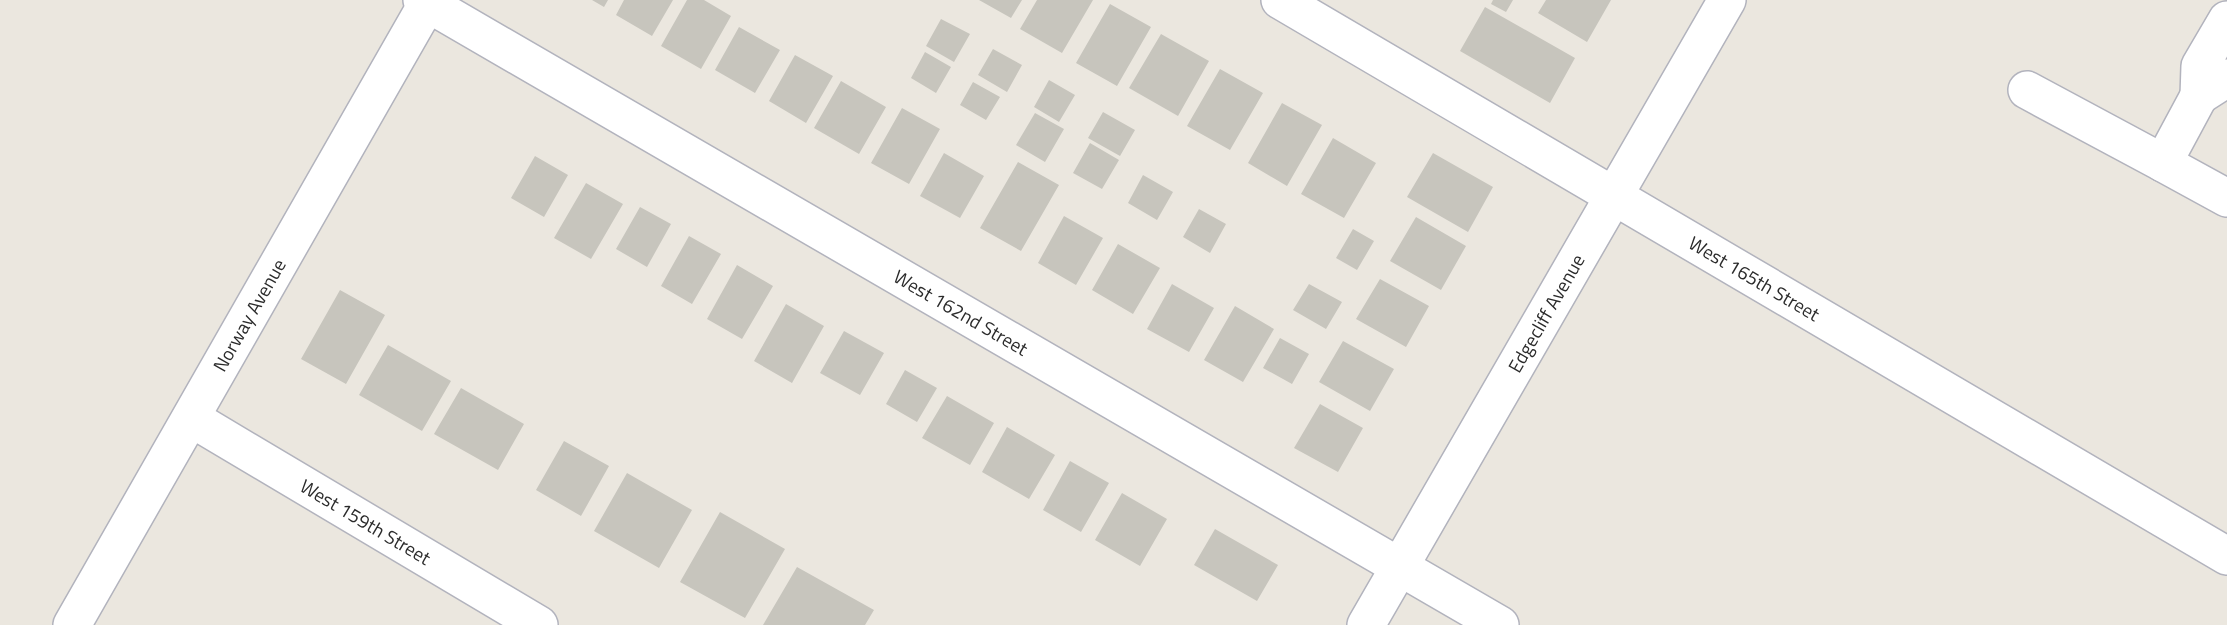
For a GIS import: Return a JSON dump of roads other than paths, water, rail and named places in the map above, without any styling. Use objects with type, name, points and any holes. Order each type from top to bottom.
[{"type":"street","name":"West 165th Street","points":[[1280,0],[2227,556]]},
{"type":"street","name":"Edgecliff Avenue","points":[[1366,625],[1727,0]]},
{"type":"street","name":"Norway Avenue","points":[[72,625],[424,2]]},
{"type":"street","name":"West 162nd Street","points":[[424,2],[1500,625]]},
{"type":"street","points":[[2163,163],[2213,87],[2200,66],[2227,20]]},
{"type":"street","points":[[2027,90],[2227,198]]},
{"type":"street","name":"West 159th Street","points":[[191,418],[539,625]]}]
